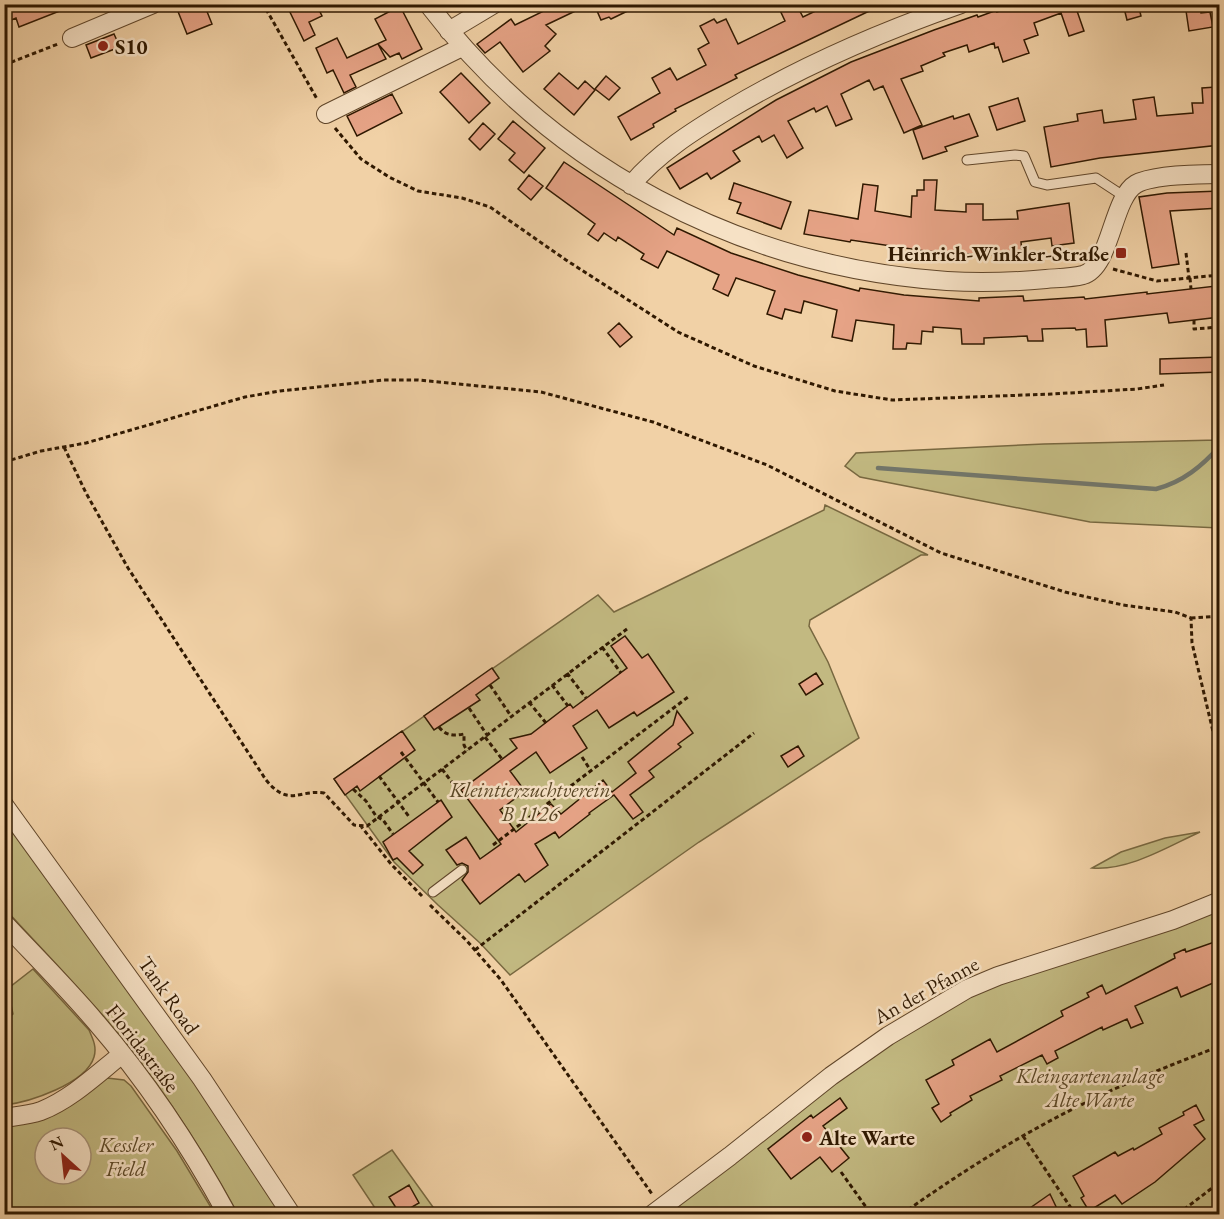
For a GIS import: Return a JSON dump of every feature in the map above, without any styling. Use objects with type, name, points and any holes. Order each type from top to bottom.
[{"type":"street","points":[[72,38],[153,4]]},
{"type":"street","points":[[428,4],[462,47],[508,94],[562,138],[631,185],[705,224],[776,250],[841,267],[910,278],[966,282],[1019,282],[1076,277],[1087,274],[1097,264],[1125,196],[1135,184],[1149,179],[1220,174]]},
{"type":"street","points":[[448,31],[494,4]]},
{"type":"street","points":[[631,185],[647,166],[693,131],[754,95],[820,60],[907,23],[961,4]]},
{"type":"street","points":[[326,114],[462,47]]},
{"type":"street","name":"Tank Road","points":[[4,805],[201,1079],[291,1215]]},
{"type":"street","name":"An der Pfanne","points":[[658,1211],[831,1076],[888,1036],[967,989],[998,976],[1173,920],[1220,902]]},
{"type":"street","name":"Floridastraße","points":[[4,923],[95,1022],[121,1055],[185,1143],[227,1215]]},
{"type":"street","points":[[4,1118],[28,1115],[54,1105],[121,1055]]},
{"type":"lane","points":[[967,160],[1015,154],[1024,156],[1035,182],[1047,185],[1096,178],[1125,196]]},
{"type":"lane","points":[[433,892],[462,870]]},
{"type":"path","points":[[266,9],[332,125],[361,159],[389,177],[418,191],[462,198],[490,207],[566,260],[678,332],[754,366],[835,391],[892,400],[1052,394],[1137,389],[1164,385]]},
{"type":"path","points":[[4,65],[72,38]]},
{"type":"path","points":[[1186,253],[1191,289]]},
{"type":"path","points":[[1097,264],[1157,281],[1220,275]]},
{"type":"path","points":[[1194,320],[1194,329],[1220,327]]},
{"type":"path","points":[[4,462],[41,451],[86,442],[244,397],[280,391],[384,380],[418,380],[541,392],[653,422],[767,465],[941,553],[1065,592],[1123,605],[1175,612],[1191,618],[1220,616]]},
{"type":"path","points":[[64,447],[86,493],[128,568],[266,780],[277,790],[289,796],[324,794],[354,825],[368,826],[627,628]]},
{"type":"path","points":[[1191,618],[1192,643],[1220,760]]},
{"type":"path","points":[[602,647],[621,673]]},
{"type":"path","points":[[567,673],[586,698]]},
{"type":"path","points":[[552,684],[568,706]]},
{"type":"path","points":[[490,685],[511,716]]},
{"type":"path","points":[[493,845],[688,697]]},
{"type":"path","points":[[529,702],[546,723]]},
{"type":"path","points":[[469,708],[502,759]]},
{"type":"path","points":[[439,727],[447,734],[455,736],[464,734],[464,745],[467,751]]},
{"type":"path","points":[[475,950],[754,733]]},
{"type":"path","points":[[401,752],[438,802]]},
{"type":"path","points":[[582,757],[591,771]]},
{"type":"path","points":[[442,769],[457,789]]},
{"type":"path","points":[[379,776],[410,818]]},
{"type":"path","points":[[353,789],[383,820],[393,834]]},
{"type":"path","points":[[360,825],[391,864],[422,896]]},
{"type":"path","points":[[430,905],[501,980],[644,1182],[658,1211]]},
{"type":"path","points":[[7,980],[10,1016]]},
{"type":"path","points":[[902,1215],[943,1185],[1023,1136],[1085,1103],[1146,1075],[1220,1046]]},
{"type":"path","points":[[1023,1136],[1075,1215]]},
{"type":"path","points":[[840,1172],[871,1215]]},
{"type":"path","points":[[1178,1215],[1220,1182]]},
{"type":"green space","points":[[1219,438],[1219,528],[1090,522],[860,477],[845,466],[856,453],[1044,444],[1218,440]]},
{"type":"green space","name":"Kleintierzuchtverein B 1126","points":[[825,505],[928,555],[921,555],[810,620],[809,626],[828,662],[859,738],[699,842],[510,975],[480,943],[394,862],[334,779],[598,595],[614,612],[824,510]]},
{"type":"green space","points":[[4,815],[196,1084],[283,1214],[238,1214],[193,1137],[142,1063],[92,1003],[5,909]]},
{"type":"green space","points":[[1200,832],[1134,862],[1106,868],[1092,868],[1121,852],[1165,838]]},
{"type":"green space","name":"Kleingartenanlage Alte Warte","points":[[1219,905],[1219,1214],[662,1214],[833,1081],[976,991]]},
{"type":"green space","points":[[33,969],[89,1030],[95,1053],[89,1067],[69,1083],[42,1096],[5,1105],[5,1004],[9,1017],[13,1014],[9,996],[10,987]]},
{"type":"green space","name":"Kessler Field","points":[[107,1078],[124,1080],[131,1086],[177,1151],[215,1214],[5,1214],[4,1126],[73,1102]]},
{"type":"green space","points":[[392,1150],[438,1214],[379,1214],[353,1175]]},
{"type":"building","points":[[10,4],[75,5],[19,27],[16,18],[4,23],[4,6]]},
{"type":"building","points":[[175,4],[204,4],[212,24],[187,34]]},
{"type":"building","points":[[286,4],[316,4],[322,16],[309,22],[315,35],[304,41]]},
{"type":"building","points":[[546,4],[590,4],[546,25],[556,34],[545,46],[550,51],[523,72],[500,42],[485,53],[477,44],[511,19],[515,25],[548,9]]},
{"type":"building","points":[[594,4],[642,4],[611,19],[609,17],[601,20]]},
{"type":"building","points":[[777,4],[796,4],[803,17],[830,4],[884,4],[735,75],[737,78],[675,109],[676,111],[653,124],[654,127],[631,140],[618,117],[660,93],[652,78],[670,68],[677,80],[706,65],[698,49],[709,43],[700,26],[714,19],[717,23],[726,19],[738,44],[785,21]]},
{"type":"building","points":[[1019,4],[1081,4],[1081,7],[1076,8],[1084,31],[1069,36],[1061,13],[1034,23],[1038,35],[1024,40],[1029,53],[1003,62],[998,47],[995,48],[994,43],[969,52],[967,45],[943,53],[945,56],[921,66],[923,71],[901,79],[922,125],[904,133],[883,86],[874,90],[869,80],[841,94],[852,119],[836,126],[827,106],[816,112],[814,108],[788,121],[803,148],[787,158],[774,135],[762,142],[759,136],[733,151],[740,161],[711,179],[707,173],[680,189],[667,168],[776,100],[851,62],[977,15],[978,17]]},
{"type":"building","points":[[1123,4],[1138,4],[1141,16],[1127,20]]},
{"type":"building","points":[[1185,4],[1200,4],[1201,13],[1210,12],[1213,27],[1189,31]]},
{"type":"building","points":[[400,6],[422,49],[402,59],[399,53],[390,57],[378,44],[386,59],[350,75],[356,87],[344,93],[333,70],[327,73],[316,48],[337,38],[347,58],[386,40],[375,19]]},
{"type":"building","name":"S10","points":[[114,34],[120,47],[91,58],[86,45]]},
{"type":"building","points":[[461,73],[490,103],[469,123],[440,92]]},
{"type":"building","points":[[559,73],[578,89],[585,81],[595,90],[574,115],[544,89]]},
{"type":"building","points":[[606,76],[620,88],[609,100],[595,89]]},
{"type":"building","points":[[1216,87],[1217,106],[1220,106],[1220,145],[1100,158],[1051,167],[1044,127],[1078,121],[1077,114],[1102,110],[1104,123],[1136,119],[1133,100],[1154,97],[1157,116],[1193,113],[1192,103],[1203,103],[1202,88]]},
{"type":"building","points":[[392,94],[402,113],[357,136],[347,116]]},
{"type":"building","points":[[1018,98],[1025,121],[997,130],[989,107]]},
{"type":"building","points":[[969,114],[978,136],[945,147],[947,151],[923,159],[913,130],[953,116],[954,119]]},
{"type":"building","points":[[513,121],[545,148],[524,173],[509,160],[515,153],[498,139]]},
{"type":"building","points":[[483,123],[495,134],[480,150],[469,139]]},
{"type":"building","points":[[564,162],[674,235],[677,228],[731,253],[798,275],[859,291],[860,288],[904,295],[979,301],[979,298],[1023,296],[1024,301],[1084,297],[1085,299],[1216,286],[1220,317],[1169,323],[1167,313],[1105,320],[1107,346],[1087,347],[1086,329],[1042,329],[1043,341],[1028,341],[1027,336],[984,338],[984,344],[962,344],[961,329],[933,327],[933,332],[922,331],[921,344],[907,343],[906,349],[893,349],[894,325],[856,320],[852,341],[832,337],[837,310],[804,301],[801,313],[785,309],[782,319],[767,314],[775,291],[736,278],[728,296],[713,289],[719,275],[667,251],[658,268],[641,259],[644,254],[618,237],[616,241],[604,233],[598,241],[588,234],[595,224],[546,188]]},
{"type":"building","points":[[529,175],[543,186],[531,200],[518,189]]},
{"type":"building","points":[[924,180],[937,180],[935,210],[966,212],[966,204],[983,204],[983,220],[1018,219],[1017,211],[1069,203],[1074,243],[1052,246],[1051,238],[1021,242],[1022,253],[981,255],[925,251],[804,234],[809,210],[858,219],[863,184],[878,186],[875,211],[911,217],[912,196],[917,196],[917,190],[924,190]]},
{"type":"building","points":[[734,183],[791,202],[781,229],[737,213],[741,203],[729,199]]},
{"type":"building","points":[[1220,191],[1220,208],[1170,211],[1179,264],[1152,268],[1139,197],[1167,193]]},
{"type":"building","points":[[619,323],[632,337],[620,347],[608,333]]},
{"type":"building","points":[[1220,357],[1220,372],[1160,374],[1160,359]]},
{"type":"building","points":[[625,636],[642,658],[648,654],[674,692],[637,716],[634,712],[609,728],[597,710],[573,726],[587,748],[550,773],[536,752],[510,771],[525,791],[500,810],[516,832],[551,804],[561,814],[603,780],[612,792],[636,773],[628,762],[673,725],[677,711],[693,733],[678,744],[681,747],[649,771],[654,777],[630,795],[643,812],[633,819],[614,795],[559,838],[555,832],[535,844],[548,865],[525,882],[519,874],[480,904],[462,880],[468,872],[468,866],[462,863],[457,865],[446,850],[466,837],[480,859],[501,844],[461,790],[517,748],[510,739],[531,734],[570,704],[573,708],[627,668],[611,646]]},
{"type":"building","points":[[492,668],[499,678],[476,695],[480,700],[434,730],[424,716]]},
{"type":"building","points":[[816,673],[823,684],[806,695],[799,684]]},
{"type":"building","points":[[402,731],[415,750],[360,791],[357,786],[345,795],[334,779]]},
{"type":"building","points":[[798,746],[804,756],[788,767],[781,756]]},
{"type":"building","points":[[441,800],[452,817],[409,851],[423,865],[413,874],[397,858],[393,860],[383,842]]},
{"type":"building","points":[[1220,940],[1220,980],[1181,997],[1177,987],[1135,1006],[1143,1023],[1131,1028],[1127,1019],[1103,1030],[1102,1027],[1055,1051],[1058,1058],[1047,1064],[1042,1055],[1000,1076],[1002,1080],[970,1096],[972,1100],[950,1113],[951,1115],[941,1122],[932,1108],[939,1104],[926,1080],[954,1065],[952,1060],[990,1039],[997,1052],[1063,1016],[1061,1011],[1089,997],[1087,993],[1102,985],[1106,994],[1175,958],[1174,954]]},
{"type":"building","name":"Alte Warte","points":[[840,1098],[847,1108],[823,1126],[849,1158],[832,1172],[820,1157],[791,1179],[768,1149],[811,1115],[813,1118]]},
{"type":"building","points":[[1196,1105],[1204,1120],[1194,1125],[1205,1139],[1155,1182],[1122,1204],[1115,1195],[1089,1211],[1081,1198],[1084,1196],[1073,1176],[1115,1152],[1118,1156],[1133,1148],[1134,1150],[1162,1134],[1159,1128],[1184,1115],[1183,1112]]},
{"type":"building","points":[[409,1185],[419,1203],[400,1214],[389,1197]]},
{"type":"building","points":[[1050,1194],[1060,1215],[1020,1215]]},
{"type":"waterway","points":[[878,468],[1156,489],[1175,482],[1191,472],[1220,446]]},
{"type":"place","name":"S10","points":[[103,46]]},
{"type":"place","name":"Heinrich-Winkler-Straße","points":[[1121,253]]},
{"type":"place","name":"Alte Warte","points":[[807,1137]]}]
